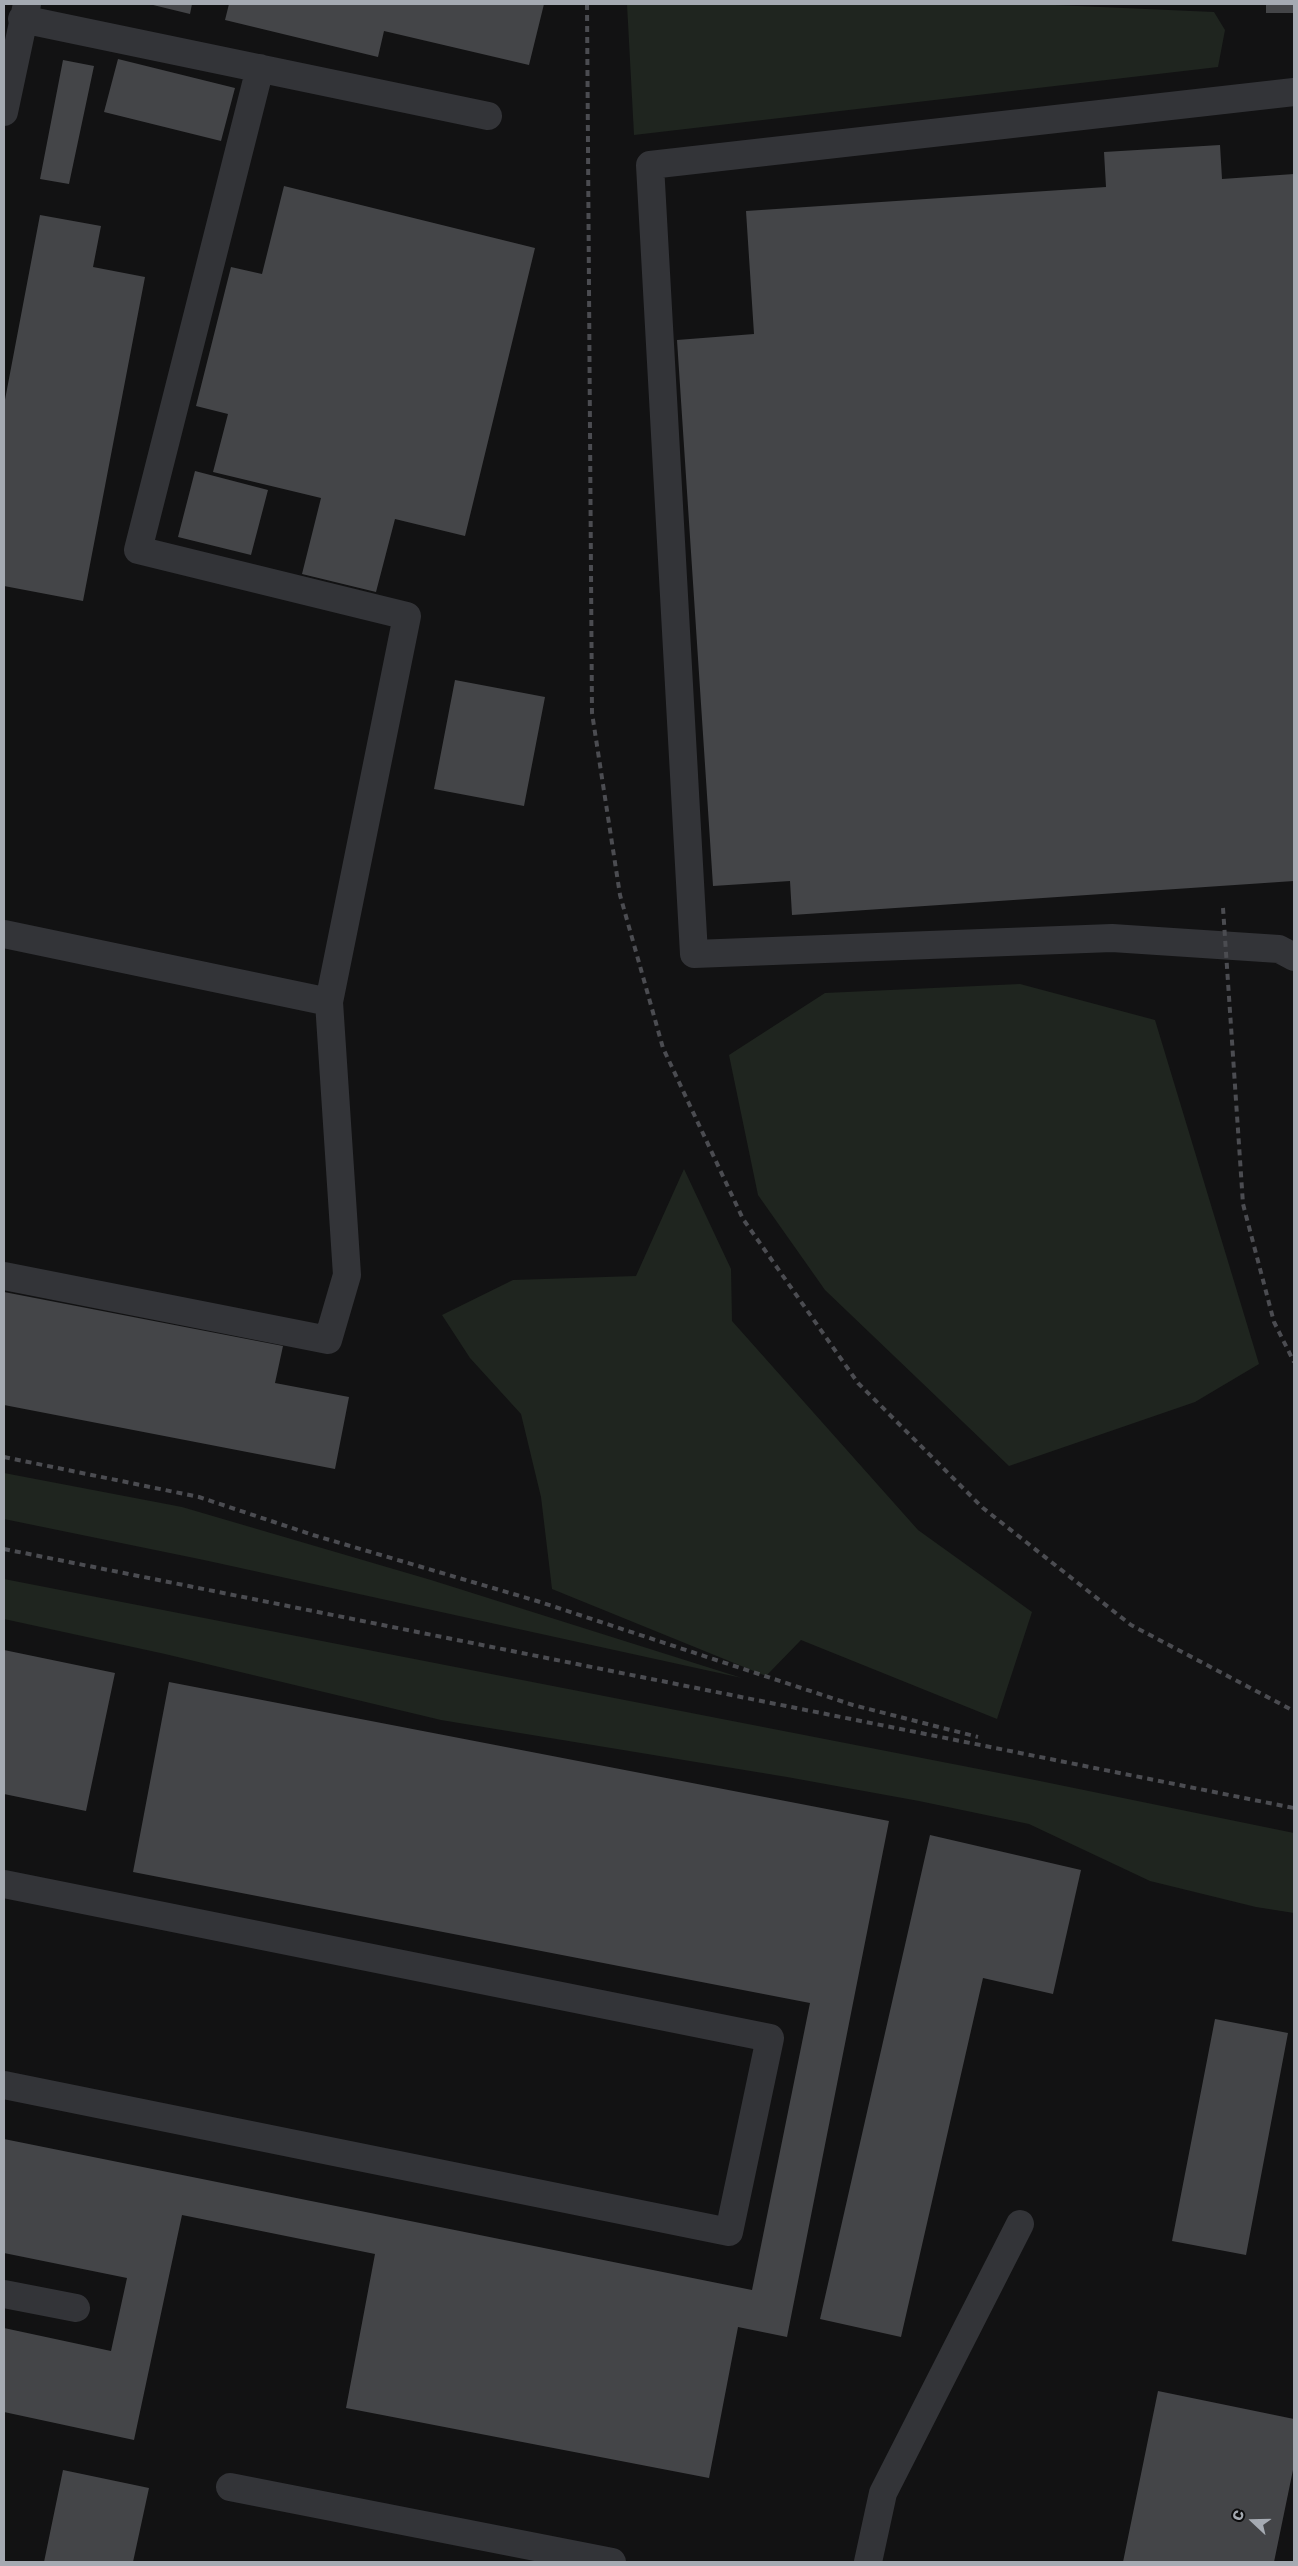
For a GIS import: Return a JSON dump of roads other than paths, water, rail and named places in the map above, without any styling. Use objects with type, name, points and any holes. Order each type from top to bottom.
[{"type":"lane","points":[[4,112],[25,11],[260,68],[488,116]]},
{"type":"lane","points":[[4,1276],[328,1340],[347,1275],[329,1002],[407,616],[138,550],[260,68]]},
{"type":"lane","points":[[1294,92],[650,165],[694,954],[1112,938],[1279,949],[1294,957]]},
{"type":"lane","points":[[4,934],[329,1002]]},
{"type":"lane","points":[[4,1884],[770,2038],[730,2232],[4,2085]]},
{"type":"lane","points":[[868,2562],[884,2493],[1020,2224]]},
{"type":"lane","points":[[4,2294],[76,2308]]},
{"type":"lane","points":[[230,2487],[612,2562]]},
{"type":"railway","points":[[587,4],[592,713],[620,895],[663,1048],[743,1219],[858,1383],[983,1508],[1131,1625],[1294,1711]]},
{"type":"railway","points":[[1223,908],[1243,1204],[1274,1322],[1294,1362]]},
{"type":"railway","points":[[4,1457],[199,1497],[313,1535],[537,1601],[853,1705],[978,1737]]},
{"type":"railway","points":[[4,1549],[1294,1808]]}]
